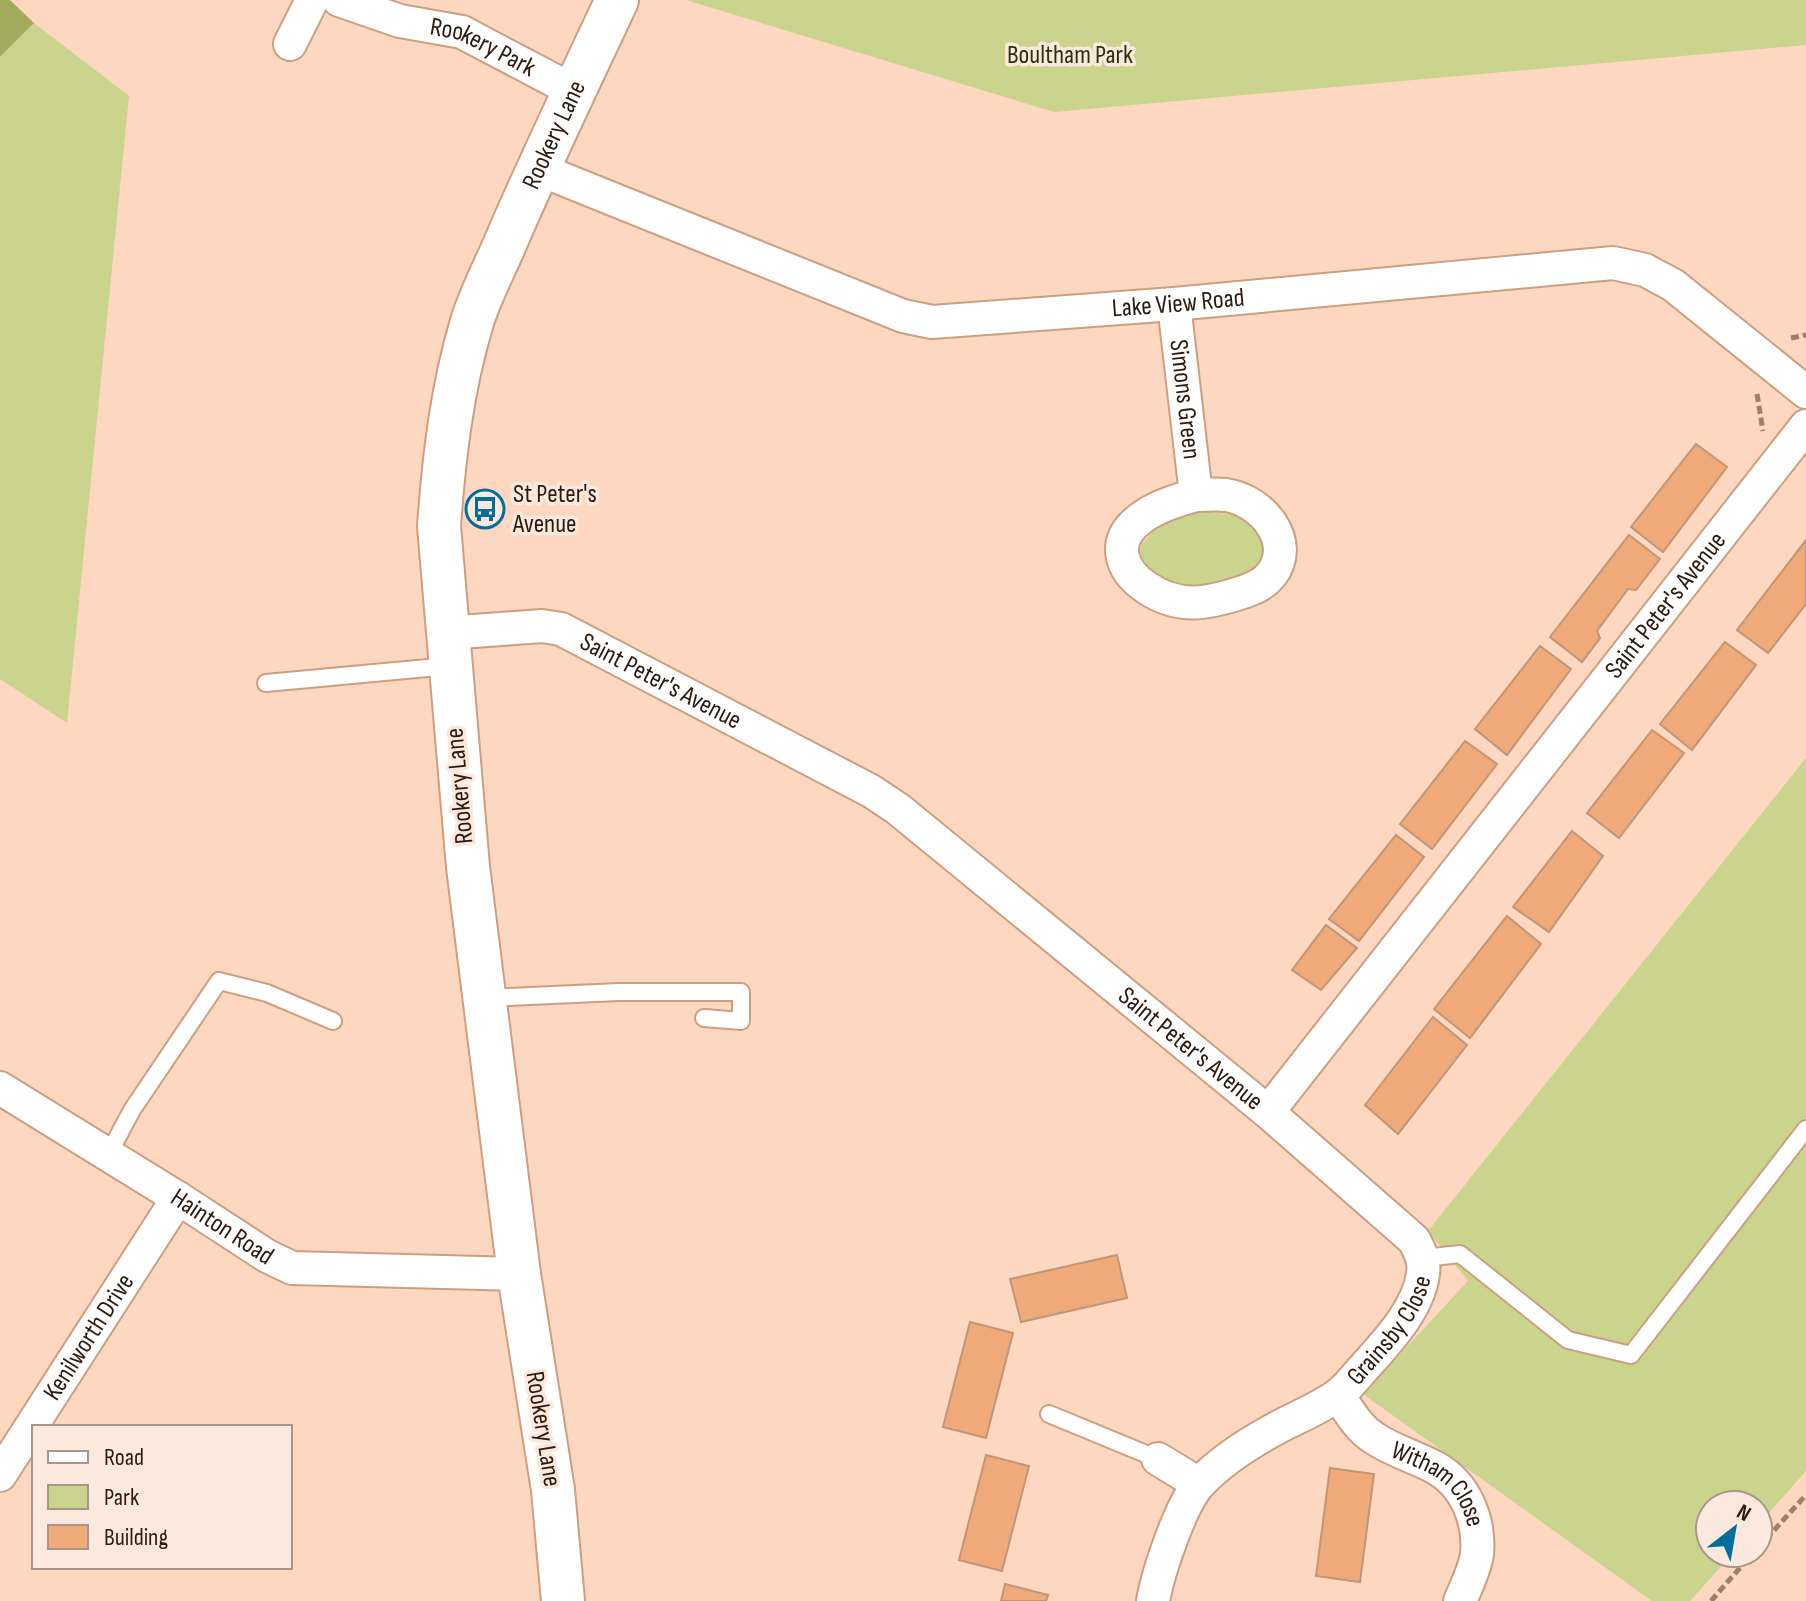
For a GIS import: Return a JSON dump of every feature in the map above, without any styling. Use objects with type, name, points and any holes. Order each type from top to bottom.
[{"type":"street","points":[[290,44],[312,0]]},
{"type":"street","name":"Rookery Park","points":[[339,0],[400,21],[462,32],[574,91]]},
{"type":"street","name":"Rookery Lane","points":[[563,1601],[553,1490],[519,1274],[468,867],[439,526],[442,471],[450,417],[473,319],[538,169],[617,0]]},
{"type":"street","name":"Lake View Road","points":[[538,169],[903,316],[932,322],[1174,304],[1613,263],[1645,270],[1673,285],[1806,392]]},
{"type":"street","name":"Simons Green","points":[[1174,304],[1196,495]]},
{"type":"street","name":"Saint Peter's Avenue","points":[[448,649],[542,626],[561,629],[871,791],[898,809],[1268,1112],[1806,426]]},
{"type":"street","name":"Simons Green","points":[[1196,495],[1226,495],[1246,501],[1270,521],[1279,540],[1278,560],[1272,574],[1258,587],[1213,602],[1195,604],[1160,595],[1133,577],[1121,558],[1122,544],[1130,528],[1141,518],[1177,500],[1196,495]]},
{"type":"street","name":"Hainton Road","points":[[0,1088],[267,1256],[292,1268],[519,1274]]},
{"type":"street","name":"Grainsby Close","points":[[1153,1601],[1167,1550],[1199,1484],[1238,1452],[1338,1395],[1393,1335],[1413,1303],[1423,1276],[1424,1258],[1414,1240],[1268,1112]]},
{"type":"street","name":"Kenilworth Drive","points":[[32,1425],[178,1198]]},
{"type":"street","name":"Witham Close","points":[[1338,1395],[1359,1425],[1374,1439],[1440,1470],[1457,1485],[1468,1501],[1476,1528],[1477,1556],[1460,1601]]},
{"type":"street","name":"Kenilworth Drive","points":[[0,1475],[32,1425]]},
{"type":"street","points":[[1158,1459],[1199,1484]]},
{"type":"lane","points":[[266,683],[448,649]]},
{"type":"lane","points":[[108,1155],[132,1110],[219,981],[267,993],[333,1021]]},
{"type":"lane","points":[[484,998],[619,992],[741,992],[741,1021],[704,1018]]},
{"type":"lane","points":[[1424,1258],[1460,1254],[1568,1340],[1631,1355],[1806,1129]]},
{"type":"lane","points":[[1049,1414],[1158,1459]]},
{"type":"path","points":[[1774,1530],[1806,1495]]},
{"type":"path","points":[[1711,1601],[1739,1569]]},
{"type":"green space","points":[[0,0],[10,0],[34,23],[0,57]]},
{"type":"green space","name":"Boultham Park","points":[[686,0],[1806,0],[1806,45],[1054,112]]},
{"type":"green space","points":[[34,23],[129,96],[67,723],[0,679],[0,57]]},
{"type":"green space","points":[[1190,510],[1238,515],[1263,528],[1266,553],[1254,573],[1201,586],[1162,584],[1139,567],[1141,545],[1158,526]]},
{"type":"green space","points":[[1806,758],[1806,1471],[1774,1507],[1774,1489],[1694,1489],[1694,1569],[1719,1569],[1690,1601],[1652,1601],[1363,1394],[1468,1281],[1428,1231]]},
{"type":"building","points":[[1696,444],[1727,467],[1663,552],[1631,527]]},
{"type":"building","points":[[1629,535],[1660,559],[1636,590],[1628,589],[1597,631],[1600,638],[1582,662],[1550,637]]},
{"type":"building","points":[[1806,540],[1806,604],[1768,653],[1737,630]]},
{"type":"building","points":[[1725,642],[1756,665],[1692,750],[1660,724]]},
{"type":"building","points":[[1540,646],[1571,669],[1507,755],[1475,729]]},
{"type":"building","points":[[1652,730],[1684,753],[1619,838],[1587,813]]},
{"type":"building","points":[[1465,741],[1497,764],[1432,849],[1400,824]]},
{"type":"building","points":[[1572,831],[1603,856],[1549,932],[1513,907]]},
{"type":"building","points":[[1396,835],[1424,857],[1359,941],[1329,919]]},
{"type":"building","points":[[1507,916],[1541,944],[1470,1038],[1434,1009]]},
{"type":"building","points":[[1326,925],[1357,948],[1321,990],[1292,970]]},
{"type":"building","points":[[1433,1017],[1467,1045],[1398,1134],[1365,1105]]},
{"type":"building","points":[[1117,1255],[1127,1298],[1021,1322],[1010,1279]]},
{"type":"building","points":[[970,1322],[1013,1333],[986,1438],[943,1427]]},
{"type":"building","points":[[986,1455],[1029,1466],[1002,1571],[959,1560]]},
{"type":"building","points":[[1330,1468],[1374,1474],[1360,1582],[1316,1576]]},
{"type":"building","points":[[1005,1584],[1048,1595],[1046,1601],[1001,1601]]},
{"type":"place","name":"St Peter's Avenue","points":[[485,509]]}]
